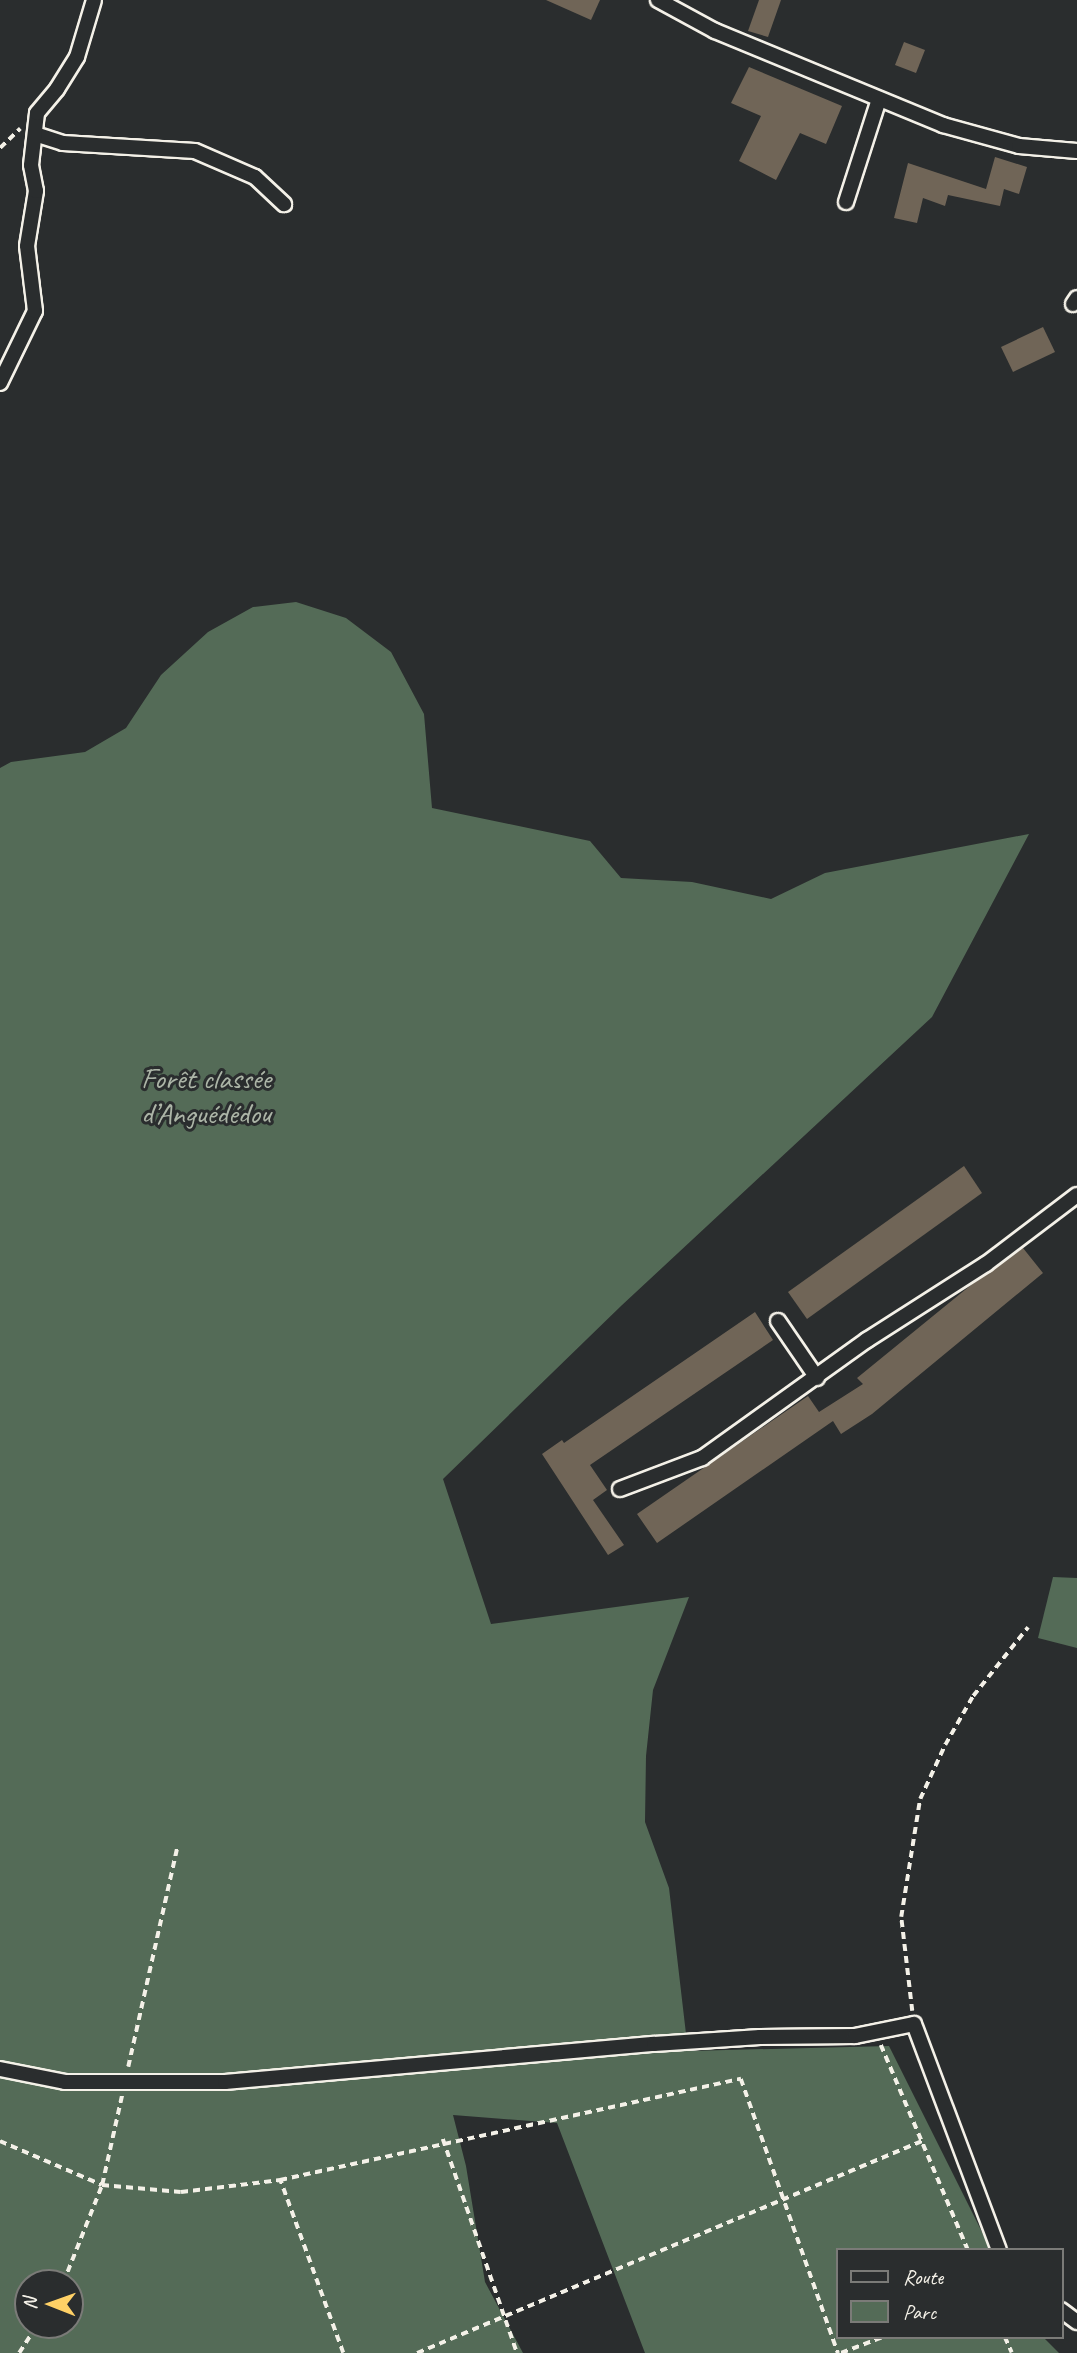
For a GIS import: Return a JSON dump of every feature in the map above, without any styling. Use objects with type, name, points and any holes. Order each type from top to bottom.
[{"type":"street","points":[[0,383],[35,311],[27,246],[36,191],[31,164],[37,113],[57,89],[76,57],[94,0]]},
{"type":"street","points":[[658,0],[715,31],[943,125],[1000,142],[1077,150]]},
{"type":"street","points":[[846,202],[879,99]]},
{"type":"street","points":[[35,134],[63,143],[195,151],[255,177],[285,204]]},
{"type":"street","points":[[620,1489],[702,1458],[867,1340],[986,1264],[1077,1195]]},
{"type":"street","points":[[778,1321],[817,1378]]},
{"type":"street","points":[[0,2069],[65,2082],[225,2082],[654,2043],[760,2037],[855,2036],[914,2024],[998,2248]]},
{"type":"path","points":[[914,2024],[901,1917],[920,1799],[944,1745],[973,1696],[1028,1626]]},
{"type":"path","points":[[876,2031],[967,2248]]},
{"type":"path","points":[[0,2141],[102,2185],[181,2192],[280,2180],[443,2142],[741,2079],[840,2353],[878,2339]]},
{"type":"path","points":[[417,2353],[922,2141]]},
{"type":"path","points":[[443,2142],[517,2353]]},
{"type":"path","points":[[280,2180],[343,2353]]},
{"type":"green space","name":"Forêt classée d’Anguédédou","points":[[296,602],[346,618],[391,652],[424,714],[432,808],[590,841],[621,878],[692,882],[771,899],[825,873],[1029,834],[932,1017],[621,1306],[443,1479],[491,1624],[689,1597],[653,1690],[646,1756],[645,1822],[669,1888],[688,2051],[889,2046],[990,2248],[836,2248],[836,2339],[1045,2339],[1059,2353],[645,2353],[557,2123],[453,2115],[466,2166],[485,2282],[523,2353],[0,2353],[0,768],[11,762],[85,752],[126,728],[161,675],[208,632],[253,607]]},
{"type":"green space","points":[[1053,1577],[1077,1578],[1077,1648],[1038,1638]]},
{"type":"building","points":[[546,0],[600,0],[591,20]]},
{"type":"building","points":[[759,0],[781,0],[768,37],[748,31]]},
{"type":"building","points":[[904,42],[925,50],[916,73],[895,65]]},
{"type":"building","points":[[749,67],[842,106],[826,144],[800,133],[776,180],[739,161],[761,116],[731,103]]},
{"type":"building","points":[[995,157],[1027,167],[1019,194],[1004,189],[1000,206],[948,195],[945,206],[923,198],[917,223],[894,218],[908,163],[986,189]]},
{"type":"building","points":[[1043,327],[1055,352],[1013,372],[1001,347]]},
{"type":"building","points":[[964,1166],[982,1193],[807,1319],[788,1292]]},
{"type":"building","points":[[1023,1248],[1043,1273],[872,1414],[841,1434],[833,1421],[657,1543],[637,1514],[808,1396],[819,1412],[863,1384],[857,1378],[971,1285]]},
{"type":"building","points":[[755,1312],[773,1340],[590,1465],[607,1490],[593,1500],[624,1545],[608,1555],[542,1454],[562,1440],[564,1443]]}]
